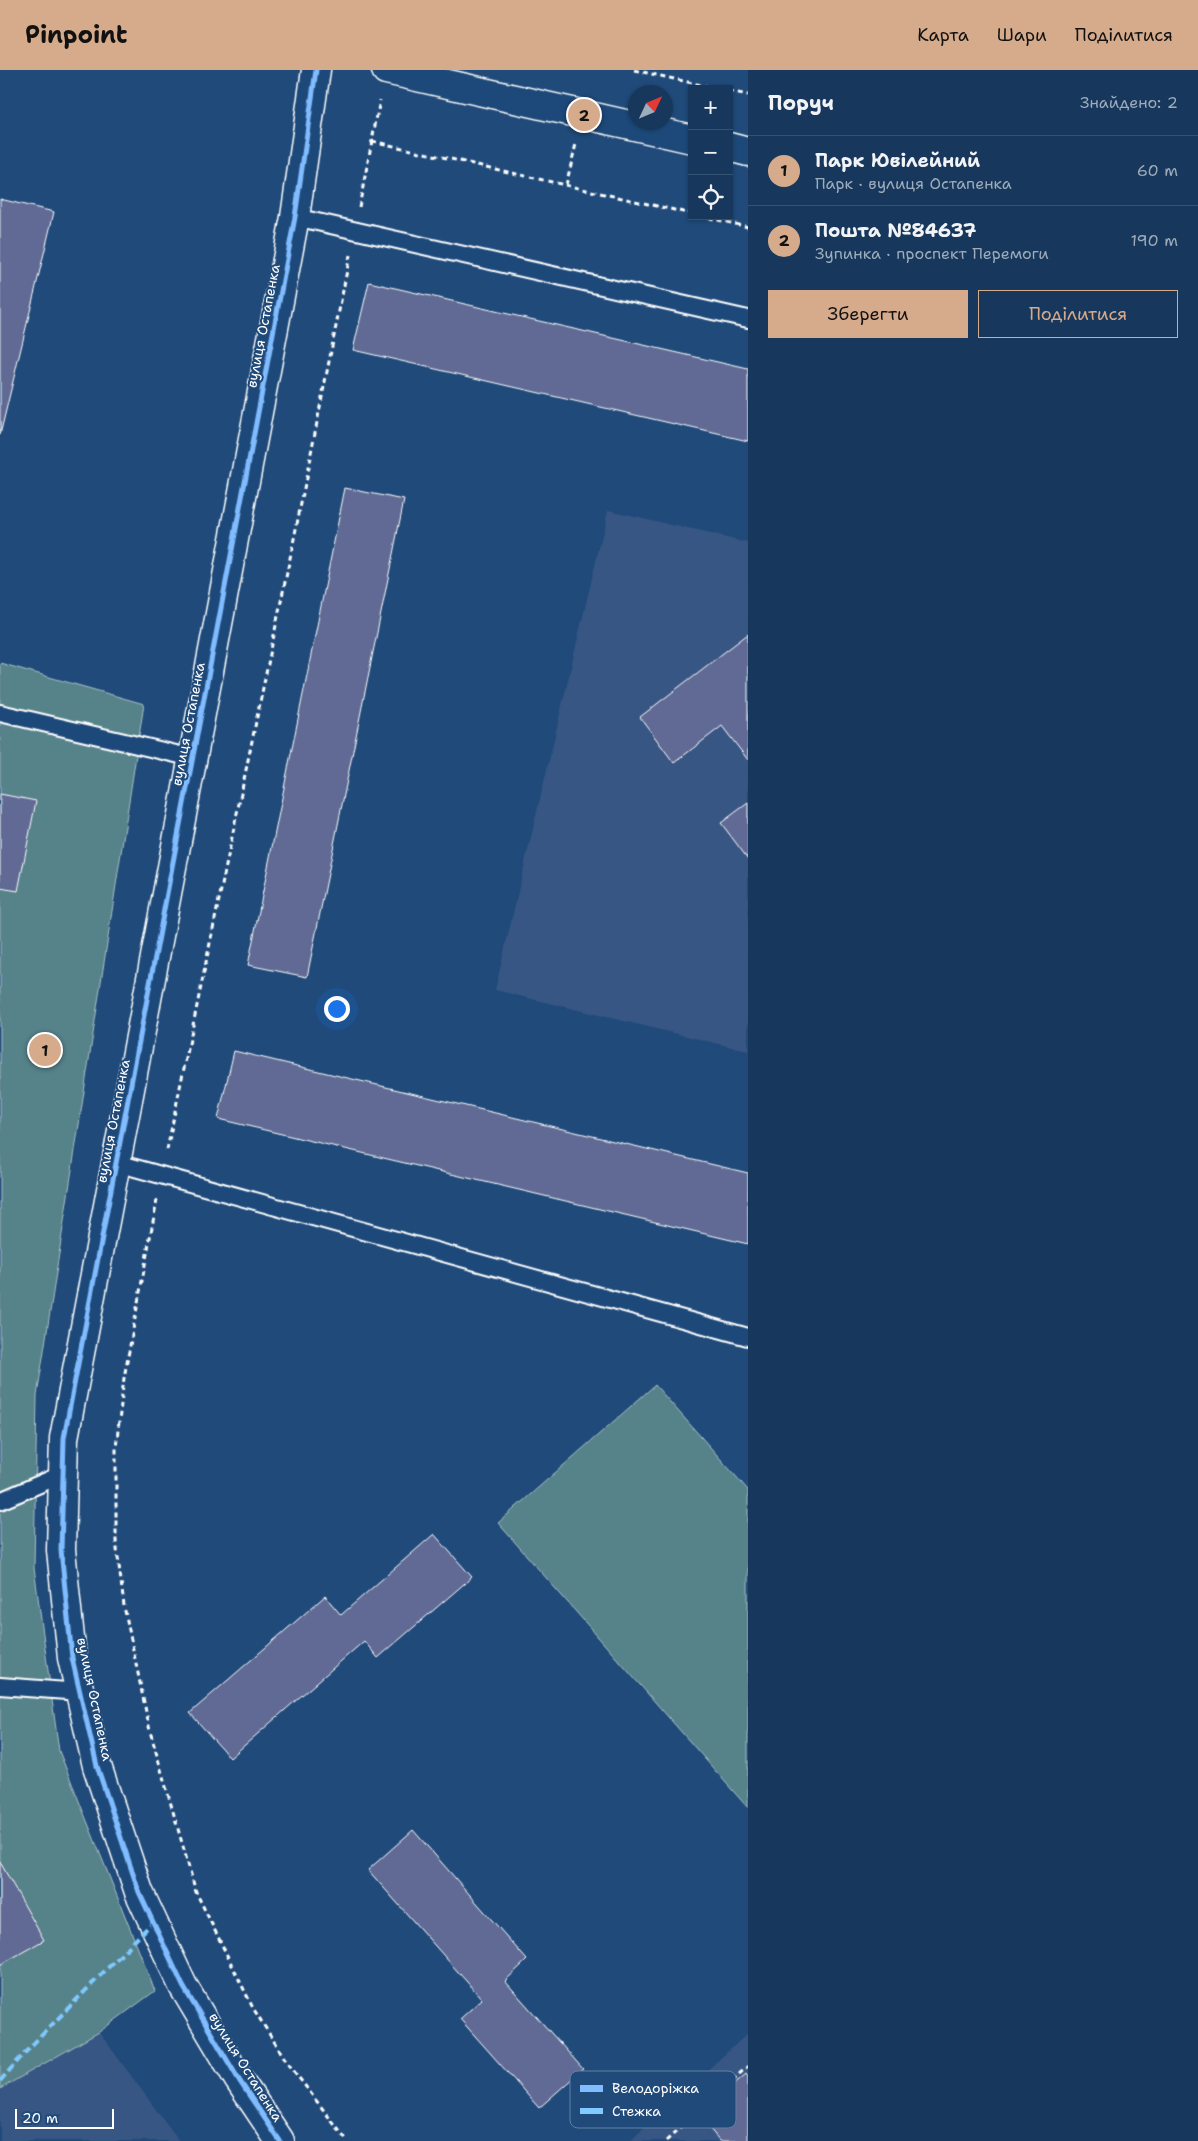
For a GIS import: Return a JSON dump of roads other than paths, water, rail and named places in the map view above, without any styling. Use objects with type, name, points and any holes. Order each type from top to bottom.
[{"type":"street","name":"вулиця Остапенка","points":[[280,2141],[239,2080],[183,1986],[139,1892],[97,1766],[72,1658],[61,1550],[64,1438],[295,217],[316,70]]},
{"type":"street","points":[[386,70],[688,138]]},
{"type":"street","points":[[733,149],[748,152]]},
{"type":"lane","points":[[295,217],[748,319]]},
{"type":"lane","points":[[0,713],[193,758]]},
{"type":"lane","points":[[116,1163],[748,1337]]},
{"type":"lane","points":[[0,1501],[63,1474]]},
{"type":"lane","points":[[0,1686],[80,1692]]},
{"type":"place","name":"Пошта №84637","points":[[584,115]]},
{"type":"place","name":"Парк Ювілейний","points":[[45,1050]]}]
